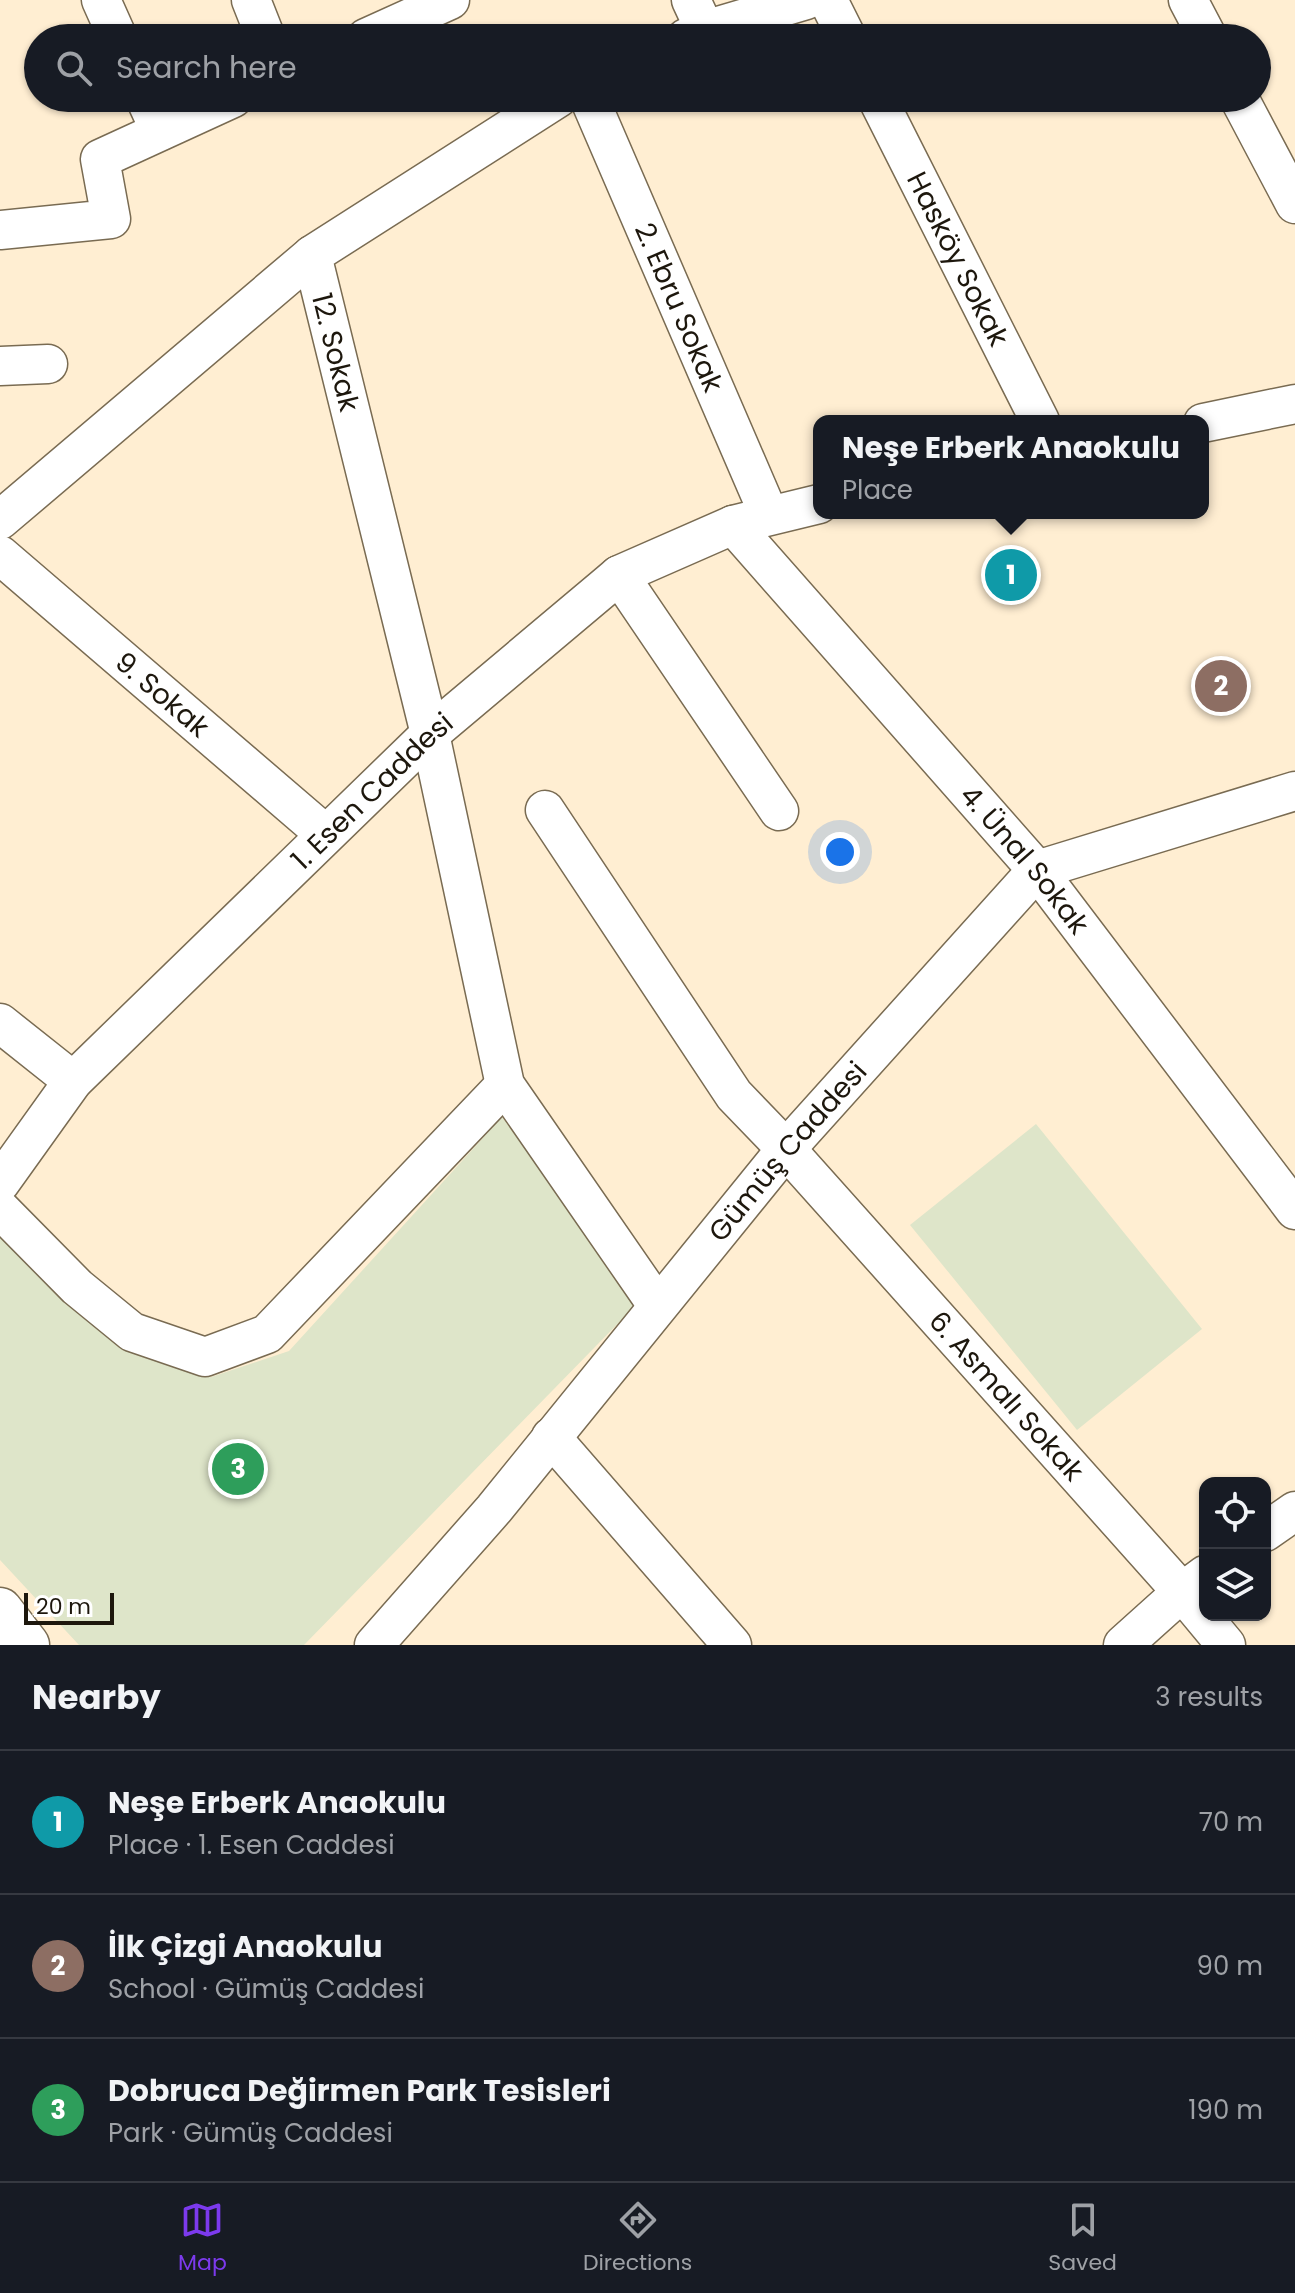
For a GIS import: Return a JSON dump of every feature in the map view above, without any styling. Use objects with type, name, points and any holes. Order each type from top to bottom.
[{"type":"main road","points":[[0,1610],[27,1645]]},
{"type":"street","points":[[101,0],[112,24]]},
{"type":"street","points":[[251,0],[260,24]]},
{"type":"street","points":[[383,24],[398,11],[450,0]]},
{"type":"street","points":[[694,23],[806,0]]},
{"type":"street","points":[[828,0],[840,24]]},
{"type":"street","points":[[1188,0],[1201,24]]},
{"type":"street","name":"12. Sokak","points":[[505,1085],[430,734],[312,255],[536,112]]},
{"type":"street","name":"2. Ebru Sokak","points":[[595,112],[769,515]]},
{"type":"street","name":"Hasköy Sokak","points":[[884,112],[1037,415]]},
{"type":"street","points":[[1246,112],[1295,204]]},
{"type":"street","points":[[0,230],[111,219],[100,159],[153,115]]},
{"type":"street","points":[[0,520],[312,255]]},
{"type":"street","points":[[0,366],[48,364]]},
{"type":"street","points":[[1209,422],[1295,404]]},
{"type":"street","name":"1. Esen Caddesi","points":[[0,1183],[73,1081],[430,734],[619,575],[733,525],[813,505]]},
{"type":"street","name":"4. Ünal Sokak","points":[[733,525],[1037,870],[1295,1210]]},
{"type":"street","name":"9. Sokak","points":[[0,555],[325,834]]},
{"type":"street","points":[[619,575],[779,811]]},
{"type":"street","points":[[1037,870],[1295,791]]},
{"type":"street","name":"6. Asmalı Sokak","points":[[545,810],[734,1095],[1193,1584],[1226,1645]]},
{"type":"street","name":"Gümüş Caddesi","points":[[374,1645],[494,1509],[786,1149],[1037,870]]},
{"type":"street","points":[[0,1023],[73,1081]]},
{"type":"street","points":[[0,1209],[77,1287],[132,1332],[205,1357],[267,1334],[505,1085],[657,1305]]},
{"type":"street","points":[[551,1437],[732,1645]]},
{"type":"street","points":[[1271,1528],[1295,1511]]},
{"type":"street","points":[[1123,1645],[1193,1584]]},
{"type":"green space","points":[[502,1117],[637,1304],[304,1645],[79,1645],[0,1560],[0,1236],[128,1351],[211,1377],[289,1351]]},
{"type":"green space","points":[[1036,1124],[1202,1329],[1077,1430],[910,1225]]},
{"type":"place","name":"Neşe Erberk Anaokulu","points":[[1011,575]]},
{"type":"place","name":"İlk Çizgi Anaokulu","points":[[1221,686]]},
{"type":"place","name":"Dobruca Değirmen Park Tesisleri","points":[[238,1469]]}]
